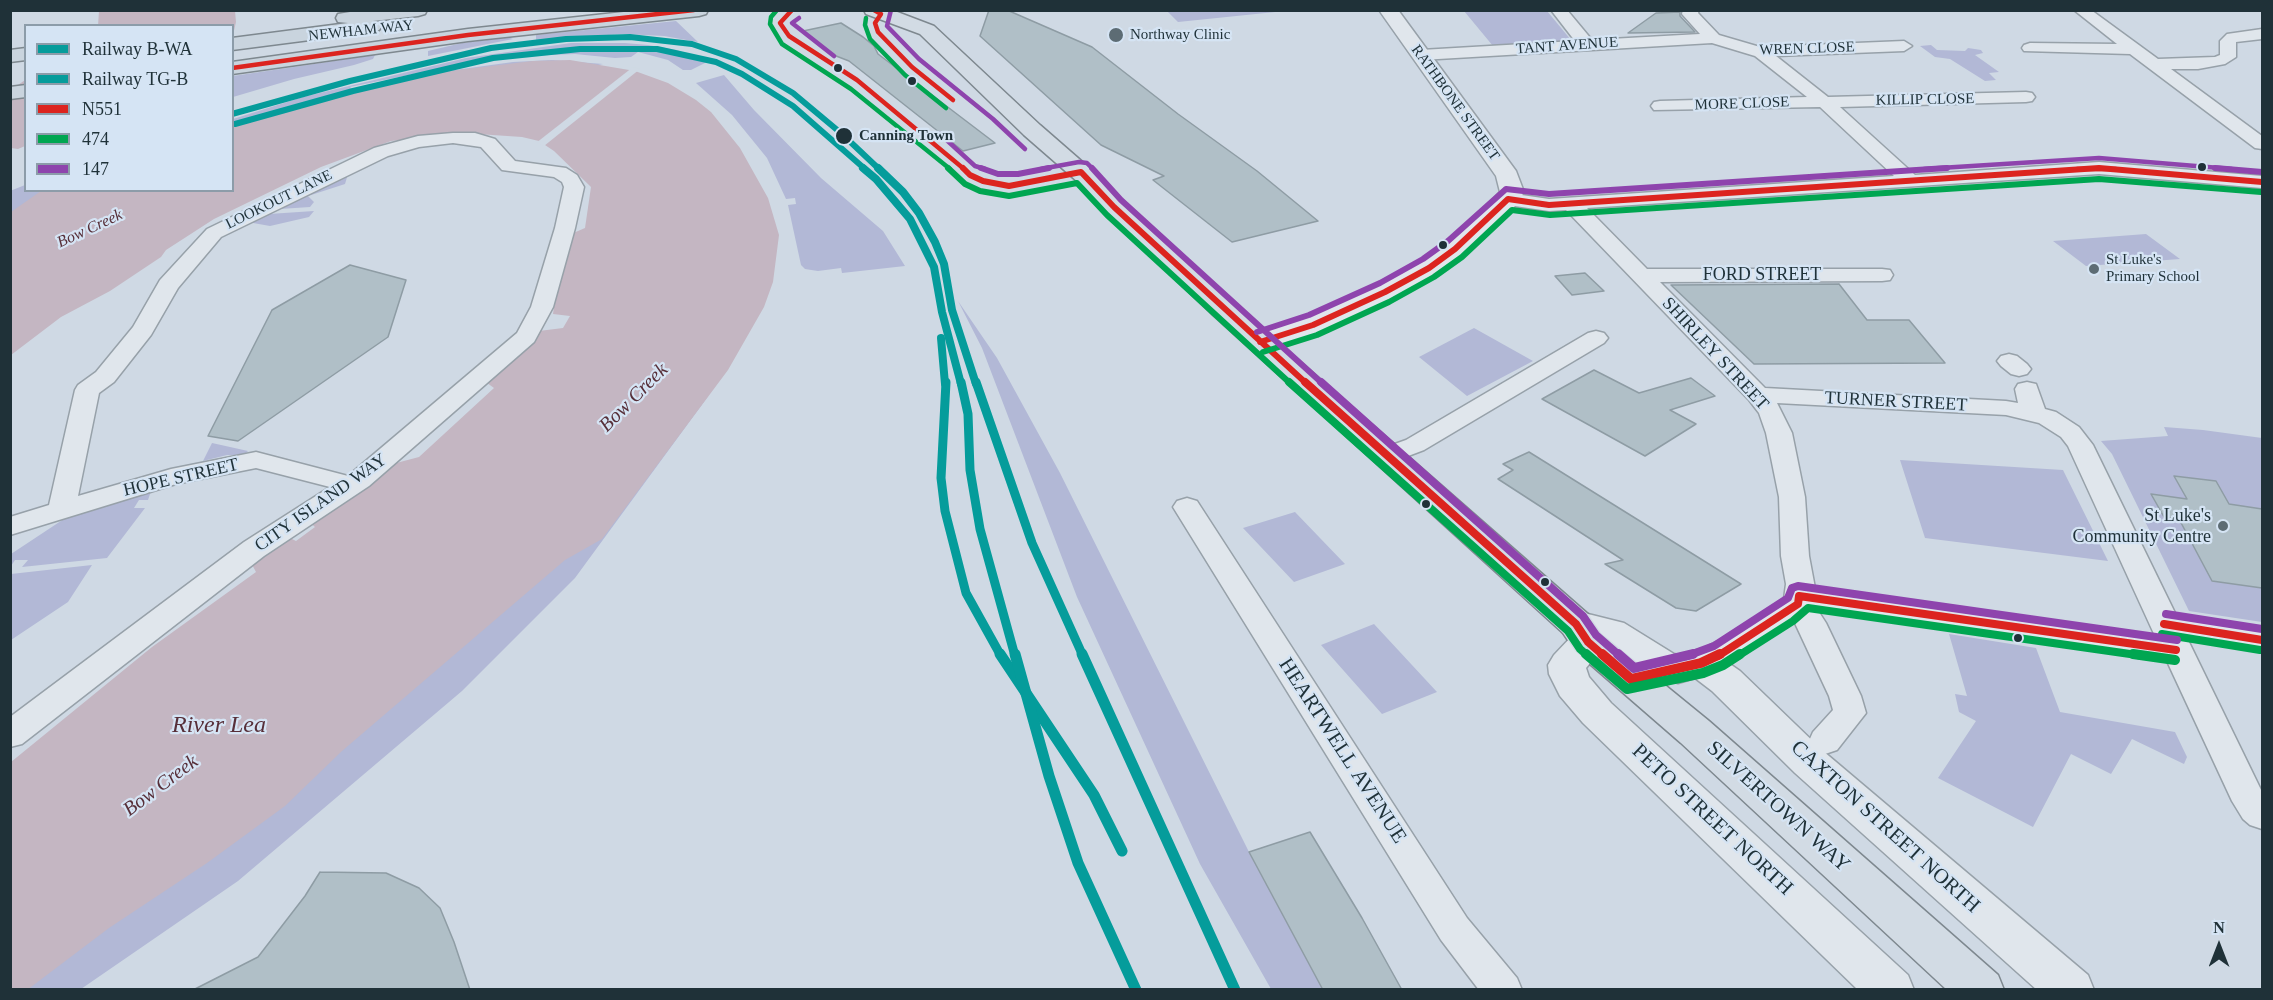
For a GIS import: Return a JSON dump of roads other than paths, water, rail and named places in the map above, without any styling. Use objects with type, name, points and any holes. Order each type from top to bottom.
[{"type":"highway","points":[[234,30],[418,10]]},
{"type":"highway","name":"NEWHAM WAY","points":[[234,44],[551,10]]},
{"type":"highway","name":"NEWHAM WAY","points":[[420,32],[484,21],[587,10]]},
{"type":"highway","name":"NEWHAM WAY","points":[[234,54],[634,10]]},
{"type":"highway","points":[[234,68],[468,35],[699,10]]},
{"type":"highway","name":"NEWHAM WAY","points":[[278,39],[437,19]]},
{"type":"main road","name":"SILVERTOWN WAY","points":[[873,10],[927,30],[1032,130],[1081,172],[1113,207],[1260,342],[1631,679],[1695,732],[1981,990]]},
{"type":"main road","points":[[925,10],[929,20],[927,30]]},
{"type":"street","name":"RATHBONE STREET","points":[[1388,10],[1508,177],[1512,192],[1508,199]]},
{"type":"street","points":[[1558,10],[1587,45]]},
{"type":"street","name":"WREN CLOSE","points":[[1691,10],[1690,14],[1713,38],[1760,52],[1904,46]]},
{"type":"street","points":[[2081,10],[2262,144]]},
{"type":"street","points":[[2151,64],[2198,64],[2219,61],[2228,57],[2228,41],[2233,38],[2262,34]]},
{"type":"street","name":"TANT AVENUE","points":[[1421,55],[1713,38]]},
{"type":"street","points":[[2030,48],[2132,49]]},
{"type":"street","points":[[1760,52],[1824,102],[1910,180]]},
{"type":"street","name":"KILLIP CLOSE","points":[[1824,102],[2026,98]]},
{"type":"street","name":"MORE CLOSE","points":[[1660,106],[1824,102]]},
{"type":"street","name":"LOOKOUT LANE","points":[[62,509],[87,390],[105,377],[143,330],[168,285],[214,233],[340,170],[398,146],[453,138],[475,139],[488,143],[509,166]]},
{"type":"street","name":"CITY ISLAND WAY","points":[[10,735],[254,549],[352,485],[397,450],[526,337],[542,307],[565,228],[574,187],[570,179],[559,172],[509,166]]},
{"type":"street","points":[[1260,342],[1313,325],[1429,268],[1455,249],[1508,199],[1542,205],[2099,168],[2262,182]]},
{"type":"street","name":"SHIRLEY STREET","points":[[1570,203],[1758,395],[1771,413],[1779,433],[1792,497],[1795,556],[1801,585],[1798,600]]},
{"type":"street","name":"FORD STREET","points":[[1642,276],[1882,275]]},
{"type":"street","points":[[1388,456],[1415,445],[1596,338]]},
{"type":"street","name":"TURNER STREET","points":[[1758,395],[1966,405],[2022,383],[2080,445],[2244,791],[2259,812]]},
{"type":"street","name":"HOPE STREET","points":[[10,526],[171,477],[256,460],[352,485]]},
{"type":"street","name":"HEARTWELL AVENUE","points":[[1187,507],[1454,929],[1503,990]]},
{"type":"street","points":[[1798,600],[1845,696],[1850,713],[1825,741]]},
{"type":"street","points":[[1631,679],[1689,666],[1731,648],[1798,600],[2170,637],[2262,640]]},
{"type":"street","name":"SILVERTOWN WAY","points":[[1582,633],[1611,632],[1648,657],[1689,666]]},
{"type":"street","name":"PETO STREET NORTH","points":[[1582,633],[1567,665],[1568,674],[1574,686],[1597,712],[1890,990]]},
{"type":"street","name":"CAXTON STREET NORTH","points":[[1689,666],[1746,699],[1809,762],[2071,990]]},
{"type":"water","points":[[99,11],[235,11],[236,22],[234,31],[234,24],[98,24]]},
{"type":"water","name":"River Lea","points":[[570,60],[635,71],[668,83],[711,112],[740,148],[768,198],[779,235],[773,282],[764,307],[728,370],[602,539],[565,560],[342,751],[285,806],[207,863],[109,928],[27,990],[11,989],[11,762],[152,647],[256,572],[249,559],[284,535],[296,541],[315,527],[307,520],[385,466],[419,457],[494,388],[483,380],[539,331],[563,328],[570,316],[553,314],[558,279],[571,234],[585,228],[591,187],[554,151],[539,141],[522,137],[463,133],[391,141],[321,167],[214,219],[166,250],[161,257],[110,291],[61,317],[11,355],[11,212],[40,192],[234,192],[234,126],[323,98],[433,73],[533,61]]},
{"type":"water","points":[[24,81],[24,146],[18,149],[11,148],[11,90]]},
{"type":"rail line","name":"B-WA","points":[[234,113],[350,81],[491,48],[566,39],[630,37],[692,44],[736,59],[793,93],[842,134],[903,192],[919,213],[935,242],[944,264],[952,310],[965,352],[1032,543],[1235,990]]},
{"type":"rail line","name":"TG-B","points":[[235,124],[353,91],[493,58],[580,49],[657,49],[716,62],[742,74],[793,106],[876,179],[910,219],[934,267],[942,312],[955,355],[968,414],[970,470],[980,529],[1049,776],[1078,863],[1136,990]]},
{"type":"rail line","name":"B-WA","points":[[941,338],[946,373],[941,478],[945,511],[966,593],[993,644],[1094,795],[1122,851]]},
{"type":"place","name":"Northway Clinic","points":[[1116,35]]},
{"type":"place","name":"Canning Town","points":[[844,136]]},
{"type":"place","name":"St Luke's Primary School","points":[[2094,269]]},
{"type":"place","name":"St Luke's Community Centre","points":[[2223,526]]},
{"type":"water label","name":"Bow Creek","points":[[90,229]]},
{"type":"water label","name":"Bow Creek","points":[[634,398]]},
{"type":"water label","name":"Bow Creek","points":[[161,786]]}]
